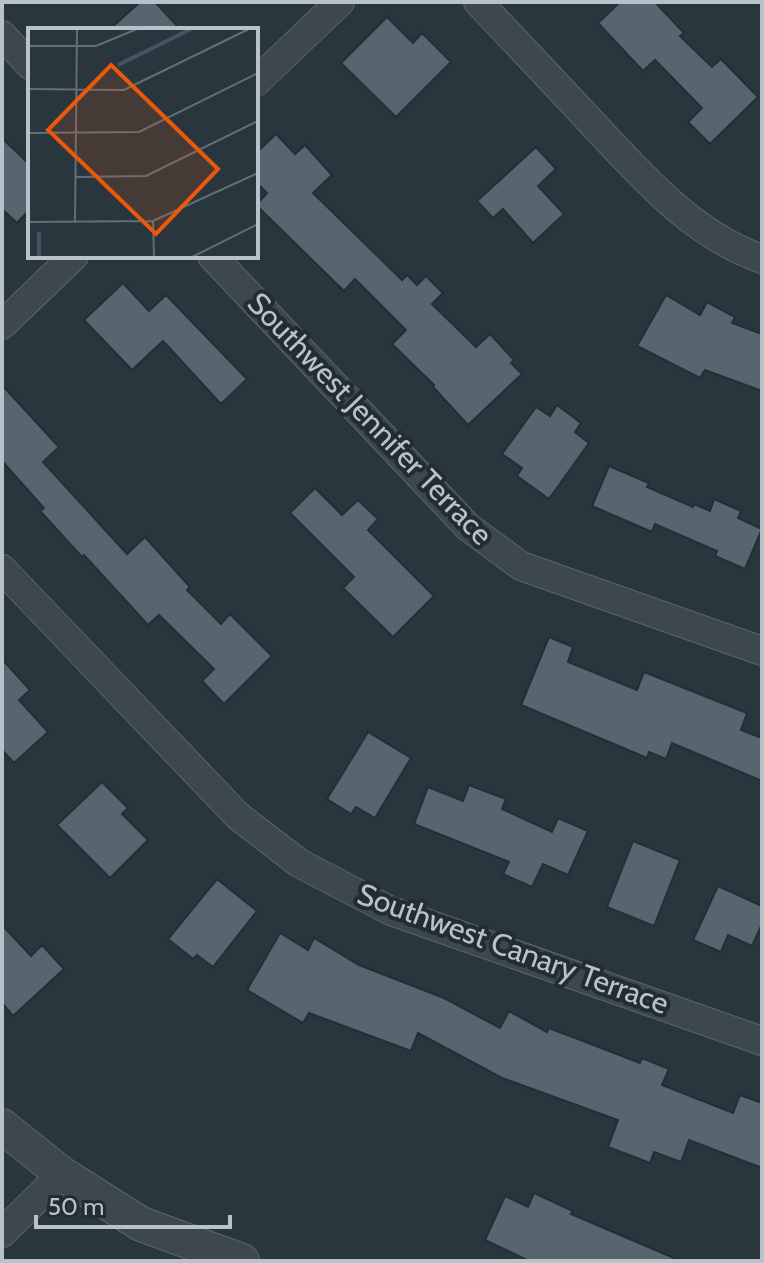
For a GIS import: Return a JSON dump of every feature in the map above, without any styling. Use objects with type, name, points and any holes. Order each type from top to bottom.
[{"type":"street","points":[[258,80],[340,2]]},
{"type":"street","points":[[478,2],[630,164],[690,222],[746,254],[762,259]]},
{"type":"street","points":[[2,35],[28,63]]},
{"type":"street","points":[[2,325],[72,258]]},
{"type":"street","name":"Southwest Jennifer Terrace","points":[[214,258],[468,527],[521,566],[762,651]]},
{"type":"street","name":"Southwest Canary Terrace","points":[[2,569],[238,816],[299,863],[391,911],[762,1041]]},
{"type":"street","points":[[2,1126],[62,1174],[141,1224],[242,1261]]},
{"type":"street","points":[[2,1233],[62,1174]]},
{"type":"building","points":[[140,2],[155,2],[179,28],[111,28]]},
{"type":"building","points":[[620,2],[655,2],[684,33],[680,36],[712,67],[721,59],[758,97],[710,144],[688,122],[702,108],[655,60],[643,71],[598,23]]},
{"type":"building","points":[[387,17],[413,43],[422,33],[451,62],[396,117],[341,63]]},
{"type":"building","points":[[276,134],[295,154],[305,145],[332,175],[313,193],[402,280],[407,275],[417,285],[426,276],[443,293],[432,304],[476,347],[490,334],[514,360],[511,363],[522,374],[468,425],[434,385],[392,344],[406,330],[355,279],[344,291],[258,207],[267,193],[258,184],[258,151]]},
{"type":"building","points":[[2,138],[28,163],[28,211],[17,223],[2,209]]},
{"type":"building","points":[[536,147],[556,169],[538,186],[564,214],[533,243],[503,209],[493,218],[477,201]]},
{"type":"building","points":[[123,283],[149,311],[166,295],[247,379],[221,404],[163,341],[132,370],[84,320]]},
{"type":"building","points":[[666,295],[700,315],[707,302],[735,317],[732,323],[762,334],[762,391],[705,370],[700,378],[637,346]]},
{"type":"building","points":[[2,385],[59,447],[43,462],[127,554],[145,537],[190,587],[187,590],[221,624],[230,614],[272,656],[224,704],[202,681],[214,669],[159,615],[148,625],[40,511],[44,508],[2,461]]},
{"type":"building","points":[[557,405],[581,423],[575,432],[589,443],[549,499],[517,476],[522,468],[502,454],[536,407],[550,416]]},
{"type":"building","points":[[609,466],[693,507],[694,504],[710,511],[714,499],[741,511],[738,518],[762,529],[745,569],[715,556],[717,551],[655,524],[652,532],[592,506]]},
{"type":"building","points":[[315,488],[342,515],[358,500],[378,519],[368,530],[434,596],[393,637],[343,588],[354,577],[290,513]]},
{"type":"building","points":[[549,637],[573,647],[568,662],[637,690],[644,672],[747,713],[741,730],[762,738],[762,781],[672,743],[666,759],[649,752],[647,758],[521,705]]},
{"type":"building","points":[[2,659],[30,690],[19,700],[48,732],[14,763],[2,750]]},
{"type":"building","points":[[368,732],[411,758],[375,818],[356,807],[351,814],[327,799]]},
{"type":"building","points":[[102,782],[128,808],[122,814],[148,840],[110,878],[57,825]]},
{"type":"building","points":[[469,785],[506,799],[502,809],[552,832],[558,818],[588,831],[568,875],[543,864],[532,887],[503,874],[509,862],[414,824],[428,787],[463,801]]},
{"type":"building","points":[[633,841],[680,860],[654,926],[607,907]]},
{"type":"building","points":[[217,879],[257,911],[213,967],[197,955],[193,959],[168,939]]},
{"type":"building","points":[[718,886],[762,906],[762,924],[752,946],[728,935],[721,952],[693,940]]},
{"type":"building","points":[[2,925],[31,956],[42,945],[64,969],[13,1016],[2,1003]]},
{"type":"building","points":[[280,933],[308,950],[314,938],[359,965],[444,998],[500,1028],[509,1011],[547,1032],[549,1028],[640,1063],[642,1058],[669,1069],[662,1085],[733,1113],[740,1095],[762,1103],[762,1168],[689,1140],[681,1162],[654,1152],[650,1163],[608,1147],[618,1120],[502,1078],[418,1033],[411,1051],[309,1013],[303,1023],[247,990]]},
{"type":"building","points":[[534,1193],[573,1211],[571,1214],[681,1261],[529,1261],[485,1240],[505,1196],[528,1207]]}]
